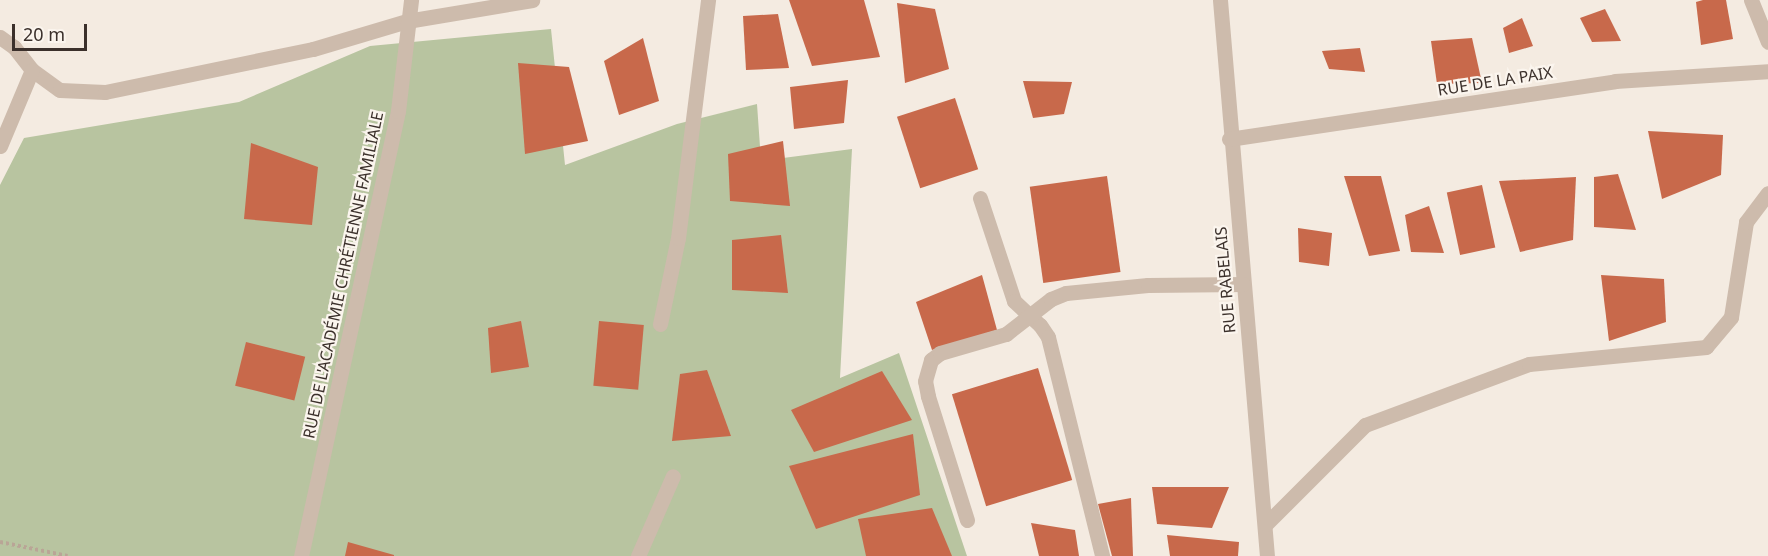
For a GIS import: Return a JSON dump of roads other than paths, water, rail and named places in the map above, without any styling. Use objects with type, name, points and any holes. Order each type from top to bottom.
[{"type":"street","name":"RUE DE L'ACADÉMIE CHRÉTIENNE FAMILIALE","points":[[301,556],[398,111],[411,0]]},
{"type":"street","points":[[0,37],[14,47],[32,70],[60,90],[105,92],[313,49],[407,21],[532,0]]},
{"type":"street","points":[[660,324],[678,238],[708,0]]},
{"type":"street","name":"RUE RABELAIS","points":[[1220,0],[1229,139],[1266,525],[1267,556]]},
{"type":"street","points":[[1751,0],[1768,42]]},
{"type":"street","points":[[0,146],[32,70]]},
{"type":"street","name":"RUE DE LA PAIX","points":[[1229,139],[1615,81],[1768,71]]},
{"type":"street","points":[[1266,525],[1365,425],[1529,364],[1706,347],[1731,317],[1746,222],[1768,193]]},
{"type":"street","points":[[980,198],[1014,300],[1030,314],[1048,337],[1102,556]]},
{"type":"street","points":[[967,520],[928,396],[927,369],[931,360],[940,353],[1006,334],[1030,314],[1066,293],[1148,285],[1243,284]]},
{"type":"street","points":[[638,556],[673,476]]}]
